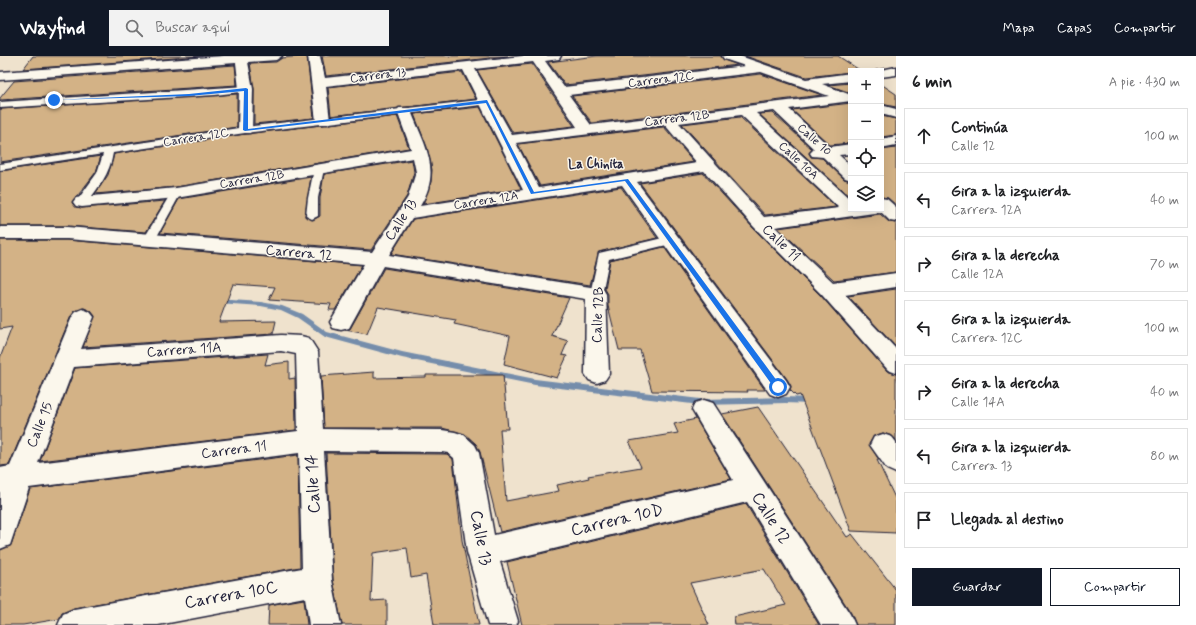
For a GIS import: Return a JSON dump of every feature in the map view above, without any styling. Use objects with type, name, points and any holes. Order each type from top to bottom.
[{"type":"street","points":[[0,76],[276,56]]},
{"type":"street","points":[[314,56],[320,83],[323,121]]},
{"type":"street","name":"Carrera 13","points":[[320,83],[389,68],[467,66],[555,56]]},
{"type":"street","points":[[728,56],[848,98]]},
{"type":"street","points":[[536,57],[587,130]]},
{"type":"street","points":[[240,58],[246,89],[245,130]]},
{"type":"street","points":[[467,66],[507,140],[533,193]]},
{"type":"street","name":"Carrera 12C","points":[[560,92],[761,68]]},
{"type":"street","points":[[884,73],[896,71]]},
{"type":"street","points":[[804,83],[848,77]]},
{"type":"street","name":"Carrera 12B","points":[[507,140],[848,98]]},
{"type":"street","name":"Calle 10","points":[[776,106],[848,172]]},
{"type":"street","name":"Calle 10A","points":[[744,110],[848,206]]},
{"type":"street","points":[[884,110],[896,114]]},
{"type":"street","name":"Calle 13","points":[[341,322],[377,259],[417,197],[424,172],[420,152],[404,111]]},
{"type":"street","name":"Calle 11","points":[[669,120],[708,166],[760,223],[829,290],[896,364]]},
{"type":"street","points":[[884,143],[896,141]]},
{"type":"street","points":[[792,156],[848,148]]},
{"type":"street","name":"Carrera 12B","points":[[82,202],[176,192],[420,152]]},
{"type":"street","name":"Carrera 12A","points":[[406,214],[708,166]]},
{"type":"street","points":[[626,180],[778,387]]},
{"type":"street","points":[[760,223],[848,212]]},
{"type":"street","name":"Carrera 12","points":[[0,233],[67,234],[377,259],[596,294]]},
{"type":"street","points":[[829,290],[896,280]]},
{"type":"street","name":"Calle 12B","points":[[596,294],[597,374]]},
{"type":"street","name":"Calle 15","points":[[0,535],[9,479],[66,359],[83,317]]},
{"type":"street","name":"Carrera 11A","points":[[66,359],[281,343],[301,344]]},
{"type":"street","name":"Calle 14","points":[[301,344],[307,352],[317,580],[325,625]]},
{"type":"street","name":"Calle 12","points":[[704,410],[839,625]]},
{"type":"street","name":"Carrera 11","points":[[9,479],[310,440],[442,441],[455,444],[466,452]]},
{"type":"street","name":"Calle 13","points":[[466,452],[482,552],[502,621]]},
{"type":"street","name":"Carrera 10D","points":[[482,552],[752,488]]},
{"type":"street","name":"Carrera 10C","points":[[74,625],[169,615],[317,580]]},
{"type":"lane","points":[[0,105],[54,100],[189,95],[246,89]]},
{"type":"lane","name":"Carrera 12C","points":[[0,167],[108,152],[245,130],[487,102]]},
{"type":"lane","points":[[82,202],[101,177],[107,165],[108,152]]},
{"type":"lane","points":[[312,216],[313,198],[319,169]]},
{"type":"lane","points":[[149,240],[176,192]]},
{"type":"lane","name":"Calle 12B","points":[[596,294],[603,256],[671,240]]},
{"type":"building","points":[[33,56],[203,56],[23,69]]},
{"type":"building","points":[[307,56],[314,118],[254,124],[254,89],[250,63],[276,62],[282,58]]},
{"type":"building","points":[[322,56],[508,56],[326,76]]},
{"type":"building","points":[[597,56],[721,56],[724,60],[738,65],[565,85],[548,62]]},
{"type":"building","points":[[745,56],[838,56],[856,68],[848,68],[848,72],[806,77]]},
{"type":"building","points":[[532,64],[574,126],[513,133],[477,70]]},
{"type":"building","points":[[235,65],[237,85],[0,100],[14,81]]},
{"type":"building","points":[[462,72],[476,99],[331,116],[328,87]]},
{"type":"building","points":[[761,74],[822,95],[592,123],[572,96]]},
{"type":"building","points":[[848,83],[848,92],[828,85]]},
{"type":"building","points":[[884,86],[896,94],[896,107],[884,105]]},
{"type":"building","points":[[237,94],[237,127],[0,162],[0,109]]},
{"type":"building","points":[[848,103],[848,143],[830,145],[792,110]]},
{"type":"building","points":[[480,107],[521,189],[423,204],[431,182],[432,170],[427,147],[414,114]]},
{"type":"building","points":[[773,113],[812,149],[809,153],[811,157],[822,158],[844,179],[848,180],[848,195],[759,114]]},
{"type":"building","points":[[397,116],[409,148],[176,187],[95,194],[108,175],[114,154],[245,134]]},
{"type":"building","points":[[740,117],[836,207],[765,215],[682,124]]},
{"type":"building","points":[[884,117],[896,119],[896,135],[884,137]]},
{"type":"building","points":[[664,127],[694,162],[540,186],[518,144]]},
{"type":"building","points":[[896,148],[896,205],[888,198],[884,197],[884,150]]},
{"type":"building","points":[[101,156],[96,172],[72,203],[76,207],[82,208],[165,201],[146,232],[67,226],[0,226],[0,171]]},
{"type":"building","points":[[412,160],[414,172],[407,196],[371,250],[160,233],[179,199],[311,177],[305,216],[313,220],[320,216],[320,198],[324,174]]},
{"type":"building","points":[[703,173],[753,228],[821,296],[887,371],[896,374],[896,440],[892,436],[883,433],[874,436],[869,444],[879,460],[877,460],[896,500],[896,533],[851,531],[800,395],[796,396],[790,390],[791,386],[787,379],[640,183]]},
{"type":"building","points":[[621,187],[657,238],[599,252],[590,285],[391,254],[413,219]]},
{"type":"building","points":[[880,214],[889,222],[896,223],[896,272],[834,280],[778,228]]},
{"type":"building","points":[[0,240],[67,240],[362,265],[335,310],[329,310],[331,304],[269,300],[275,287],[233,284],[219,322],[276,321],[273,334],[83,347],[95,316],[91,311],[84,308],[75,311],[71,316],[9,465],[0,466],[0,358],[12,327],[0,329]]},
{"type":"building","points":[[664,247],[765,390],[747,390],[748,392],[652,391],[640,350],[619,350],[608,306],[608,294],[605,289],[610,260]]},
{"type":"building","points":[[384,268],[569,298],[552,336],[568,341],[562,355],[567,356],[557,378],[504,364],[510,336],[454,324],[456,320],[378,307],[367,334],[345,330],[350,329]]},
{"type":"building","points":[[896,289],[896,347],[848,296]]},
{"type":"building","points":[[268,354],[265,365],[289,362],[289,379],[295,378],[296,430],[40,461],[75,368]]},
{"type":"building","points":[[374,372],[374,378],[426,377],[426,375],[503,375],[508,429],[500,429],[506,501],[559,491],[557,485],[589,478],[588,476],[641,467],[629,441],[678,433],[674,424],[696,419],[731,479],[500,532],[480,452],[476,444],[465,434],[442,428],[324,428],[321,376]]},
{"type":"building","points":[[758,407],[847,537],[852,534],[896,590],[896,625],[856,625],[851,613],[722,414]]},
{"type":"building","points":[[326,453],[447,454],[453,459],[462,540],[479,625],[434,625],[426,575],[411,578],[407,548],[373,553],[371,601],[387,600],[387,625],[342,625],[333,580]]},
{"type":"building","points":[[298,455],[300,567],[74,608],[62,613],[59,619],[23,625],[0,625],[0,550],[11,545],[30,489]]},
{"type":"building","points":[[746,504],[819,625],[735,625],[734,617],[786,605],[764,569],[690,583],[709,625],[522,625],[507,562]]},
{"type":"building","points":[[304,599],[307,625],[268,625],[269,605]]},
{"type":"waterway","points":[[218,301],[261,304],[282,308],[300,316],[325,334],[402,355],[535,382],[700,402],[785,400],[811,401]]},
{"type":"district","name":"La Chinita","points":[[596,164]]},
{"type":"route","points":[[54,100],[189,95],[246,89],[245,130],[487,102],[533,193],[626,180],[778,387]]}]
